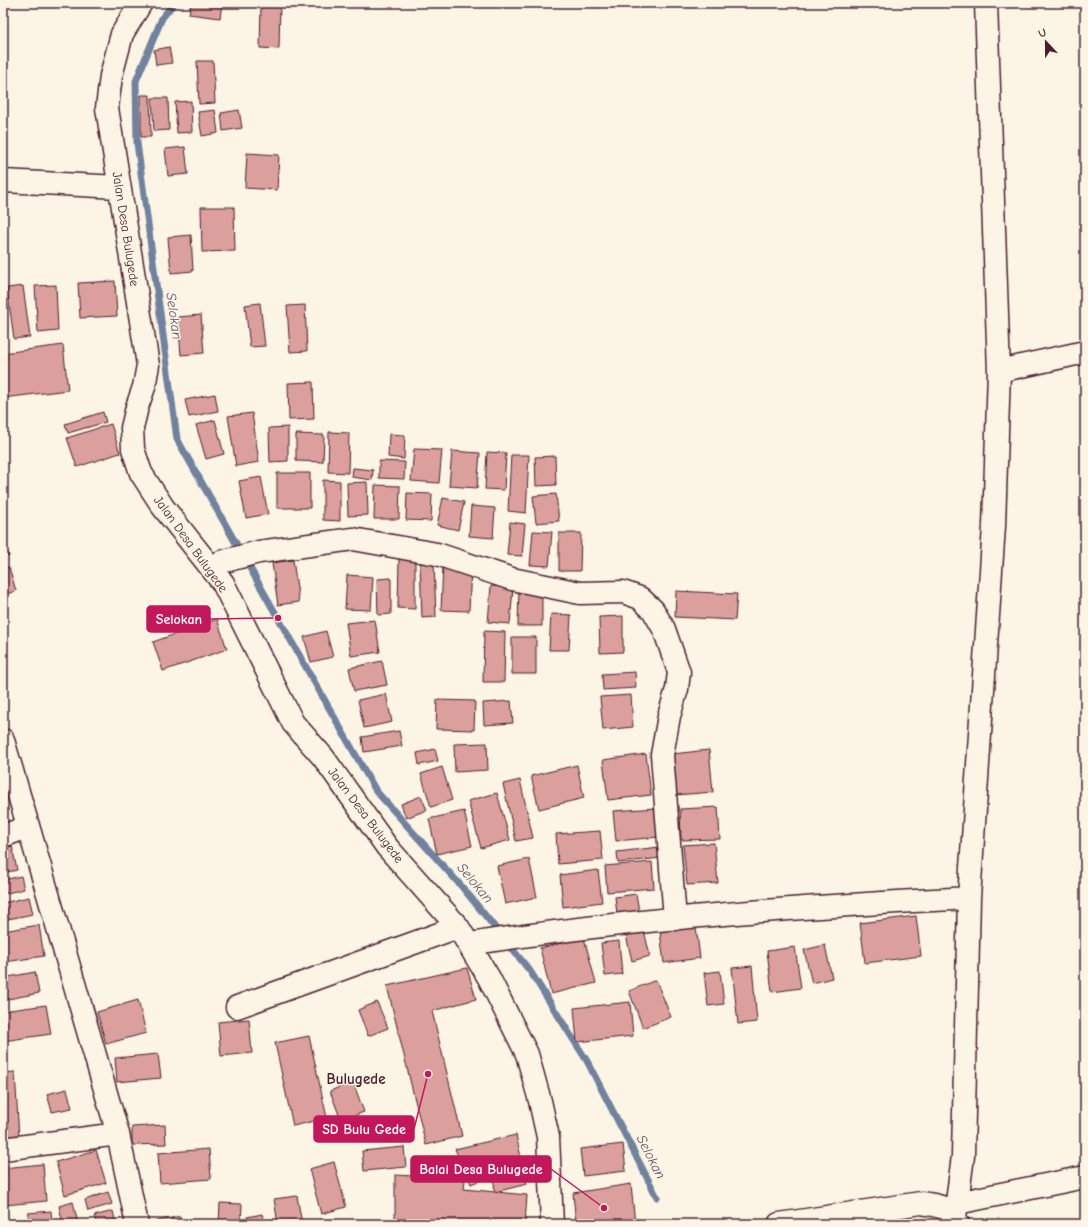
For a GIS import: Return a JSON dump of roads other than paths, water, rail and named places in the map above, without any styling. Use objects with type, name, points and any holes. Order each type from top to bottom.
[{"type":"street","name":"Jalan Desa Bulugede","points":[[141,3],[122,34],[110,76],[107,108],[148,365],[144,387],[132,428],[132,449],[141,473],[163,508],[216,565],[223,583],[293,723],[322,757],[387,847],[463,936],[510,1018],[527,1054],[548,1137],[552,1224]]},
{"type":"street","points":[[957,1214],[962,1156],[969,898],[994,526],[999,371],[986,3]]},
{"type":"street","points":[[3,181],[119,187]]},
{"type":"street","points":[[999,371],[1085,352]]},
{"type":"street","points":[[216,565],[259,552],[353,539],[437,554],[512,579],[565,590],[580,592],[623,592],[640,598],[653,610],[664,629],[679,672],[677,688],[669,716],[662,754],[675,919]]},
{"type":"street","points":[[3,740],[118,1134],[137,1224]]},
{"type":"street","points":[[3,836],[27,826]]},
{"type":"street","points":[[237,1007],[463,936],[508,938],[675,919],[797,908],[969,898]]},
{"type":"street","points":[[3,1149],[118,1134]]},
{"type":"street","points":[[779,1224],[922,1203],[942,1206],[957,1214],[1085,1177]]},
{"type":"waterway","name":"Selokan","points":[[174,3],[162,18],[136,81],[137,143],[177,439],[376,791],[463,888],[530,971],[587,1061],[657,1197]]},
{"type":"place","name":"Selokan","points":[[278,618]]},
{"type":"place","name":"SD Bulu Gede","points":[[428,1074]]},
{"type":"place","name":"Balai Desa Bulugede","points":[[604,1208]]},
{"type":"district","name":"Bulugede","points":[[356,1079]]}]
